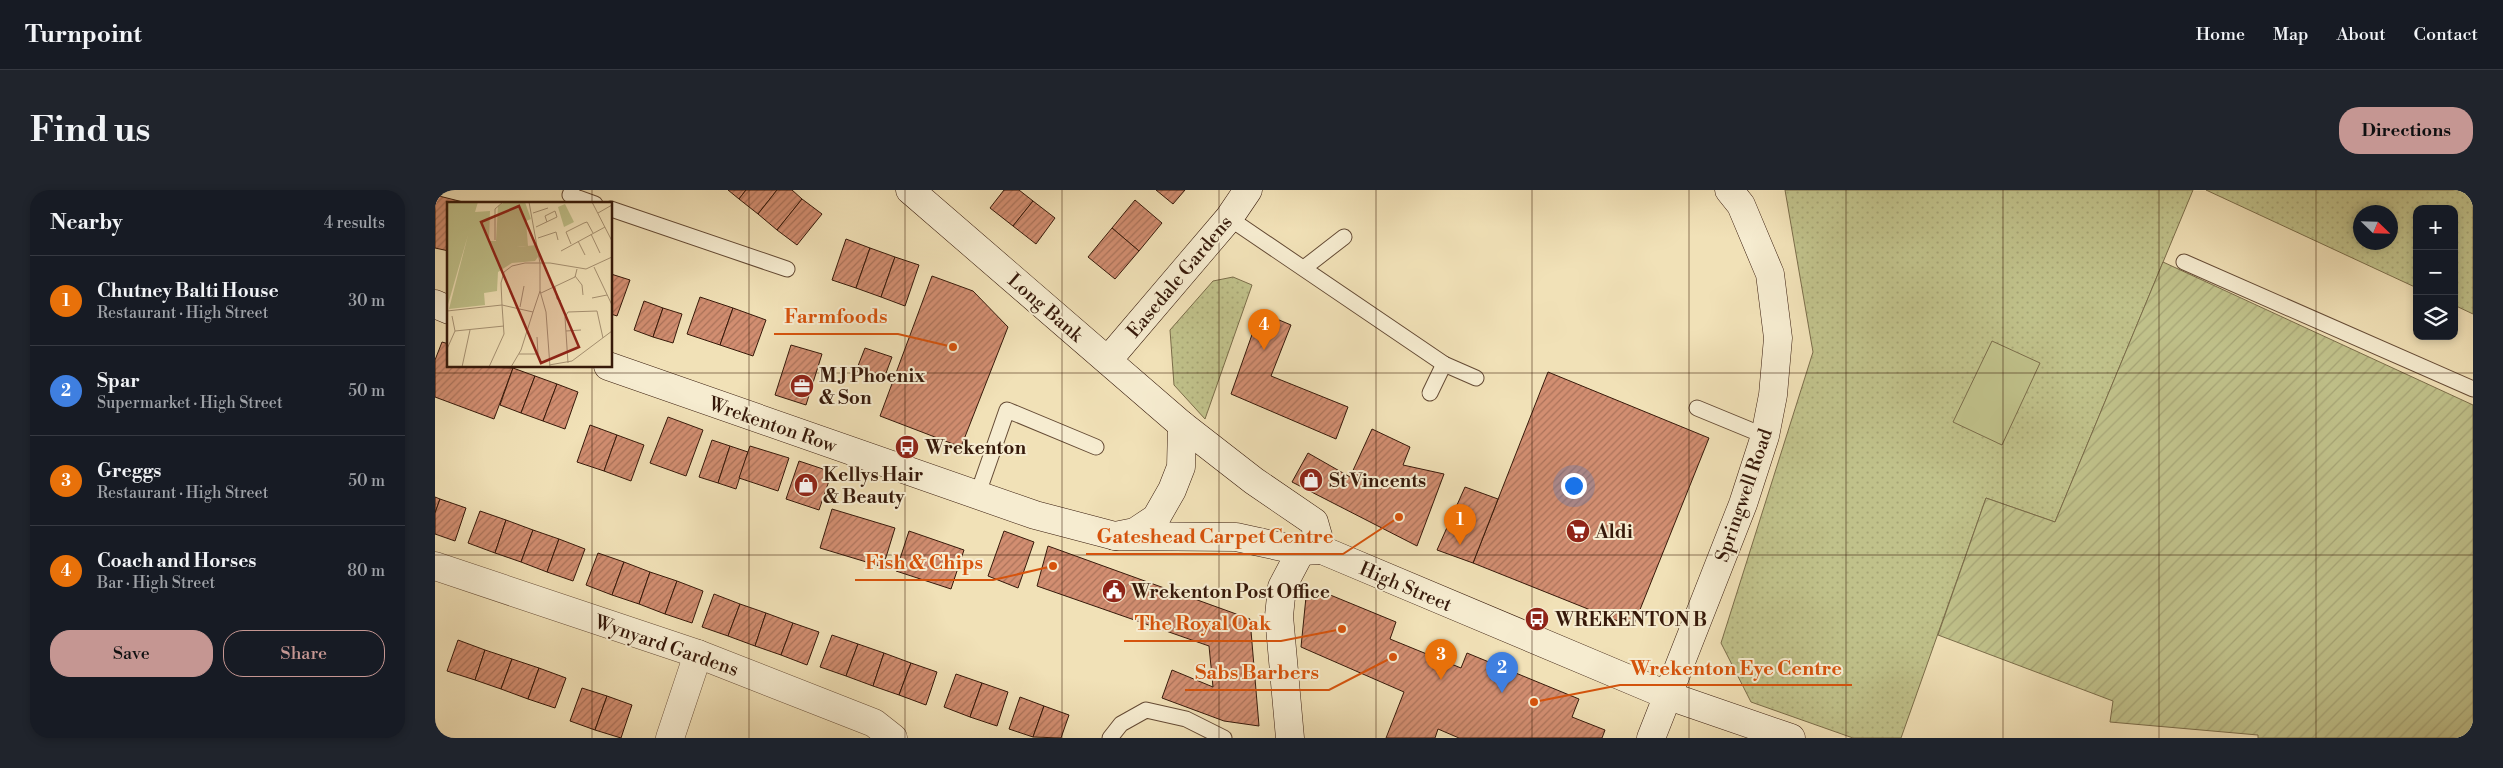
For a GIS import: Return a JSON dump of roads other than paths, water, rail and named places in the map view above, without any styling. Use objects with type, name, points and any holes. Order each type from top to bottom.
[{"type":"street","name":"Long Bank","points":[[910,190],[1182,425]]},
{"type":"street","name":"Easedale Gardens","points":[[1108,360],[1229,218],[1248,190]]},
{"type":"street","name":"Springwell Road","points":[[1651,738],[1743,504],[1765,436],[1773,395],[1777,338],[1770,274],[1741,205],[1729,190]]},
{"type":"street","points":[[435,304],[447,309]]},
{"type":"street","name":"Wrekenton Row","points":[[613,367],[1035,516],[1115,536],[1135,532],[1156,518],[1172,490],[1181,467],[1182,425]]},
{"type":"street","points":[[1182,425],[1254,481],[1314,522],[1311,551],[1282,587],[1279,616],[1290,738]]},
{"type":"street","name":"High Street","points":[[1115,536],[1236,537],[1311,551],[1669,696],[1791,738]]},
{"type":"street","name":"Wynyard Gardens","points":[[435,566],[698,654],[874,723],[893,738]]},
{"type":"street","points":[[670,738],[698,654]]},
{"type":"lane","points":[[572,190],[570,195],[589,202]]},
{"type":"lane","points":[[613,210],[787,269]]},
{"type":"lane","points":[[1229,218],[1444,364],[1476,378]]},
{"type":"lane","points":[[1304,268],[1344,237]]},
{"type":"lane","points":[[2184,262],[2473,388]]},
{"type":"lane","points":[[1430,392],[1444,364]]},
{"type":"lane","points":[[1697,408],[1765,436]]},
{"type":"lane","points":[[977,496],[1007,410],[1096,447]]},
{"type":"lane","points":[[1110,738],[1121,724],[1146,710],[1186,720],[1224,738]]},
{"type":"place","name":"Farmfoods","points":[[953,347]]},
{"type":"place","name":"Coach and Horses","points":[[1264,350]]},
{"type":"place","name":"M J Phoenix & Son","points":[[802,386]]},
{"type":"place","name":"Wrekenton","points":[[907,447]]},
{"type":"place","name":"St Vincents","points":[[1311,480]]},
{"type":"place","name":"Kellys Hair & Beauty","points":[[806,485]]},
{"type":"place","name":"Gateshead Carpet Centre","points":[[1399,517]]},
{"type":"place","name":"Aldi","points":[[1578,531]]},
{"type":"place","name":"Chutney Balti House","points":[[1460,545]]},
{"type":"place","name":"Fish & Chips","points":[[1053,566]]},
{"type":"place","name":"Wrekenton Post Office","points":[[1114,591]]},
{"type":"place","name":"WREKENTON B","points":[[1537,619]]},
{"type":"place","name":"The Royal Oak","points":[[1342,629]]},
{"type":"place","name":"Sabs Barbers","points":[[1393,657]]},
{"type":"place","name":"Greggs","points":[[1441,680]]},
{"type":"place","name":"Spar","points":[[1502,693]]},
{"type":"place","name":"Wrekenton Eye Centre","points":[[1534,702]]}]
